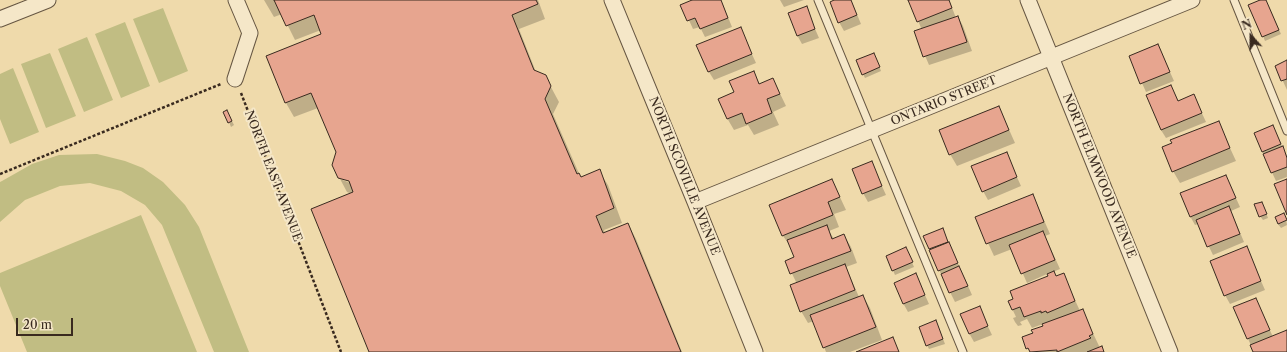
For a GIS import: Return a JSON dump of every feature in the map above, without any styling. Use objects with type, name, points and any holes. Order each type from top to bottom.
[{"type":"street","points":[[0,20],[48,0]]},
{"type":"street","points":[[235,79],[250,33],[236,0]]},
{"type":"street","name":"NORTH SCOVILLE AVENUE","points":[[612,0],[755,352]]},
{"type":"street","name":"NORTH ELMWOOD AVENUE","points":[[1028,0],[1170,352]]},
{"type":"street","name":"ONTARIO STREET","points":[[695,202],[1192,0]]},
{"type":"lane","points":[[818,0],[963,352]]},
{"type":"lane","points":[[1234,0],[1287,131]]},
{"type":"path","points":[[0,174],[235,79]]},
{"type":"path","name":"NORTH EAST AVENUE","points":[[235,79],[341,352]]},
{"type":"shaded area","points":[[163,8],[188,71],[159,83],[133,19]]},
{"type":"shaded area","points":[[125,22],[150,86],[121,98],[95,34]]},
{"type":"shaded area","points":[[87,37],[113,100],[84,112],[58,49]]},
{"type":"shaded area","points":[[50,53],[76,116],[46,128],[21,64]]},
{"type":"shaded area","points":[[13,68],[39,132],[10,144],[0,119],[0,74]]},
{"type":"shaded area","points":[[97,154],[125,161],[143,168],[163,182],[185,205],[199,227],[249,352],[214,352],[162,225],[145,205],[121,191],[90,183],[60,186],[25,200],[0,222],[0,182],[32,164],[59,155]]},
{"type":"shaded area","points":[[141,215],[197,352],[27,352],[0,286],[0,273]]},
{"type":"building","points":[[274,0],[536,0],[538,4],[512,15],[534,70],[546,75],[551,86],[545,99],[577,174],[579,173],[581,177],[600,169],[614,208],[596,216],[603,233],[628,223],[681,352],[369,352],[311,209],[353,192],[349,181],[338,178],[332,165],[336,152],[311,93],[285,103],[266,56],[321,34],[314,15],[286,26]]},
{"type":"building","points":[[692,0],[721,0],[728,18],[700,29],[695,18],[687,21],[680,5]]},
{"type":"building","points":[[834,0],[851,0],[857,15],[838,23],[830,2]]},
{"type":"building","points":[[908,0],[949,0],[952,8],[917,22]]},
{"type":"building","points":[[1260,0],[1266,0],[1279,30],[1262,37],[1248,5]]},
{"type":"building","points":[[807,6],[815,29],[797,36],[788,13]]},
{"type":"building","points":[[958,16],[967,42],[923,57],[914,31]]},
{"type":"building","points":[[741,27],[752,54],[708,72],[696,45]]},
{"type":"building","points":[[1158,44],[1170,72],[1140,84],[1129,56]]},
{"type":"building","points":[[874,53],[880,67],[862,75],[856,60]]},
{"type":"building","points":[[1287,60],[1287,79],[1281,81],[1275,66]]},
{"type":"building","points":[[754,71],[759,84],[773,78],[780,94],[767,99],[772,113],[746,124],[742,113],[727,119],[718,99],[734,92],[729,81]]},
{"type":"building","points":[[1171,85],[1178,101],[1194,94],[1202,113],[1161,130],[1146,95]]},
{"type":"building","points":[[999,106],[1009,130],[949,155],[939,130]]},
{"type":"building","points":[[227,110],[232,121],[228,123],[223,112]]},
{"type":"building","points":[[1219,121],[1230,148],[1172,172],[1162,147],[1172,143],[1170,140]]},
{"type":"building","points":[[1273,125],[1281,144],[1262,152],[1254,133]]},
{"type":"building","points":[[1283,146],[1287,158],[1287,167],[1271,173],[1263,154]]},
{"type":"building","points":[[1007,152],[1017,177],[982,192],[971,166]]},
{"type":"building","points":[[872,161],[882,186],[862,194],[852,169]]},
{"type":"building","points":[[1226,175],[1236,198],[1190,217],[1180,193]]},
{"type":"building","points":[[832,179],[840,197],[828,202],[833,215],[782,236],[769,205]]},
{"type":"building","points":[[1287,179],[1287,215],[1274,184]]},
{"type":"building","points":[[1033,194],[1044,222],[986,244],[975,217]]},
{"type":"building","points":[[1262,202],[1267,214],[1259,217],[1254,204]]},
{"type":"building","points":[[1229,206],[1240,234],[1207,247],[1196,220]]},
{"type":"building","points":[[1284,213],[1287,220],[1278,224],[1275,217]]},
{"type":"building","points":[[827,225],[832,239],[844,234],[851,251],[790,274],[785,261],[794,257],[787,240]]},
{"type":"building","points":[[943,228],[948,242],[929,249],[923,236]]},
{"type":"building","points":[[1043,231],[1055,260],[1021,274],[1009,245]]},
{"type":"building","points":[[949,242],[958,263],[938,271],[929,250]]},
{"type":"building","points":[[1247,246],[1261,281],[1224,296],[1210,261]]},
{"type":"building","points":[[906,247],[913,262],[892,271],[886,256]]},
{"type":"building","points":[[845,264],[855,290],[800,312],[790,285]]},
{"type":"building","points":[[959,266],[968,286],[949,293],[941,274]]},
{"type":"building","points":[[1054,271],[1056,276],[1064,273],[1075,301],[1047,313],[1046,311],[1041,313],[1041,311],[1024,317],[1020,307],[1012,310],[1008,301],[1013,299],[1010,291],[1048,276],[1047,274]]},
{"type":"building","points":[[916,273],[925,295],[903,304],[894,283]]},
{"type":"building","points":[[863,295],[876,327],[823,348],[810,315]]},
{"type":"building","points":[[1256,298],[1270,330],[1247,339],[1233,307]]},
{"type":"building","points":[[980,306],[988,326],[969,334],[960,314]]},
{"type":"building","points":[[1083,309],[1093,334],[1089,336],[1091,338],[1057,352],[1057,350],[1030,352],[1028,348],[1026,349],[1022,337],[1033,333],[1031,330],[1043,326],[1042,324]]},
{"type":"building","points":[[936,320],[943,339],[926,346],[919,327]]},
{"type":"building","points":[[1287,330],[1287,352],[1253,352],[1250,345]]},
{"type":"building","points":[[893,337],[899,352],[856,352]]},
{"type":"building","points":[[1102,346],[1104,352],[1087,352]]}]
